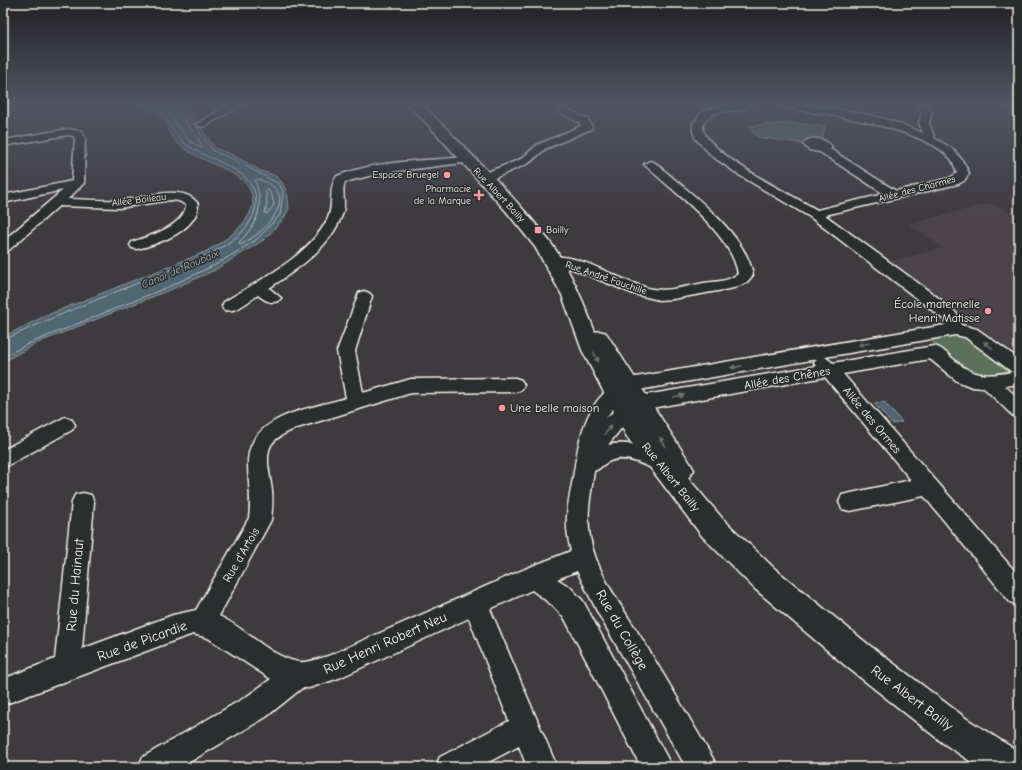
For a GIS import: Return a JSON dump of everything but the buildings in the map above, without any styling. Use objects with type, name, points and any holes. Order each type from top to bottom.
[{"type":"main road","name":"Rue Albert Bailly","points":[[450,141],[528,226],[553,262],[571,296],[588,343],[703,499],[738,539],[818,623]]},
{"type":"main road","name":"Rue Albert Bailly","points":[[628,399],[640,438],[700,513],[738,555],[765,580],[902,691],[955,731],[1010,767]]},
{"type":"street","points":[[3,143],[14,141]]},
{"type":"street","points":[[3,248],[58,202],[78,183],[79,141]]},
{"type":"street","points":[[484,178],[525,162],[541,148],[556,141]]},
{"type":"street","points":[[703,141],[729,162],[815,214],[942,310],[950,317],[955,329]]},
{"type":"street","name":"Allée des Charmes","points":[[815,214],[954,181],[962,175],[962,168],[957,160],[931,141]]},
{"type":"street","points":[[824,149],[895,196]]},
{"type":"street","points":[[230,306],[299,260],[328,230],[338,208],[338,185],[341,180],[361,173],[467,160]]},
{"type":"street","name":"Rue André Fauchille","points":[[553,262],[581,267],[640,290],[659,294],[727,285],[743,278],[746,275],[746,267],[721,227],[650,164]]},
{"type":"street","points":[[3,199],[78,183]]},
{"type":"street","name":"Allée Boileau","points":[[58,202],[119,204],[171,196],[183,198],[192,204],[191,214],[182,224],[168,232],[137,245]]},
{"type":"street","points":[[258,288],[273,298]]},
{"type":"street","points":[[356,402],[346,351],[364,296]]},
{"type":"street","name":"Allée des Chênes","points":[[628,399],[815,353],[955,329],[972,333],[1019,368]]},
{"type":"street","points":[[916,335],[964,378],[975,382],[990,383],[1019,377]]},
{"type":"street","name":"Allée des Chênes","points":[[628,399],[830,371],[934,352]]},
{"type":"street","name":"Allée des Ormes","points":[[815,353],[1019,594]]},
{"type":"street","points":[[990,383],[1019,410]]},
{"type":"street","name":"Rue d'Artois","points":[[202,623],[260,520],[262,505],[258,460],[264,440],[273,430],[281,425],[404,388],[419,385],[515,385]]},
{"type":"street","name":"Rue du Collège","points":[[628,399],[602,408],[594,423],[587,445],[586,473],[577,509],[577,522],[585,556],[606,602],[702,767]]},
{"type":"street","points":[[3,460],[65,425]]},
{"type":"street","points":[[586,473],[605,454],[624,451],[644,455],[660,463]]},
{"type":"street","points":[[850,502],[928,486]]},
{"type":"street","name":"Rue du Hainaut","points":[[67,668],[83,502]]},
{"type":"street","name":"Rue Henri Robert Neu","points":[[298,675],[309,675],[326,671],[533,577],[585,556]]},
{"type":"street","points":[[533,577],[561,596],[574,610],[657,767]]},
{"type":"street","points":[[475,603],[542,767]]},
{"type":"street","name":"Rue de Picardie","points":[[3,692],[182,625],[202,623],[213,626],[276,668],[298,675]]},
{"type":"street","points":[[153,767],[256,707],[298,675]]},
{"type":"street","points":[[450,767],[525,727]]},
{"type":"shaded area","points":[[992,203],[1019,217],[1019,348],[1009,350],[891,261],[944,248],[909,224]]},
{"type":"green space","points":[[785,141],[811,141],[800,143]]},
{"type":"green space","points":[[960,332],[1007,368],[1008,371],[978,376],[964,371],[932,341],[932,339]]},
{"type":"water","name":"Canal de Roubaix","points":[[176,141],[210,141],[215,148],[233,155],[261,171],[274,175],[281,181],[288,198],[289,208],[284,218],[265,239],[215,270],[172,289],[37,343],[3,362],[3,337],[45,316],[205,252],[235,232],[244,223],[250,213],[253,203],[251,192],[243,181],[229,171],[189,152]]},
{"type":"water","points":[[884,402],[902,422],[892,424],[874,403]]},
{"type":"place","name":"Espace Bruegel","points":[[447,175]]},
{"type":"place","name":"Pharmacie de la Marque","points":[[479,195]]},
{"type":"place","name":"Bailly","points":[[538,230]]},
{"type":"place","name":"École maternelle Henri Matisse","points":[[988,311]]},
{"type":"place","name":"Une belle maison","points":[[502,408]]}]
